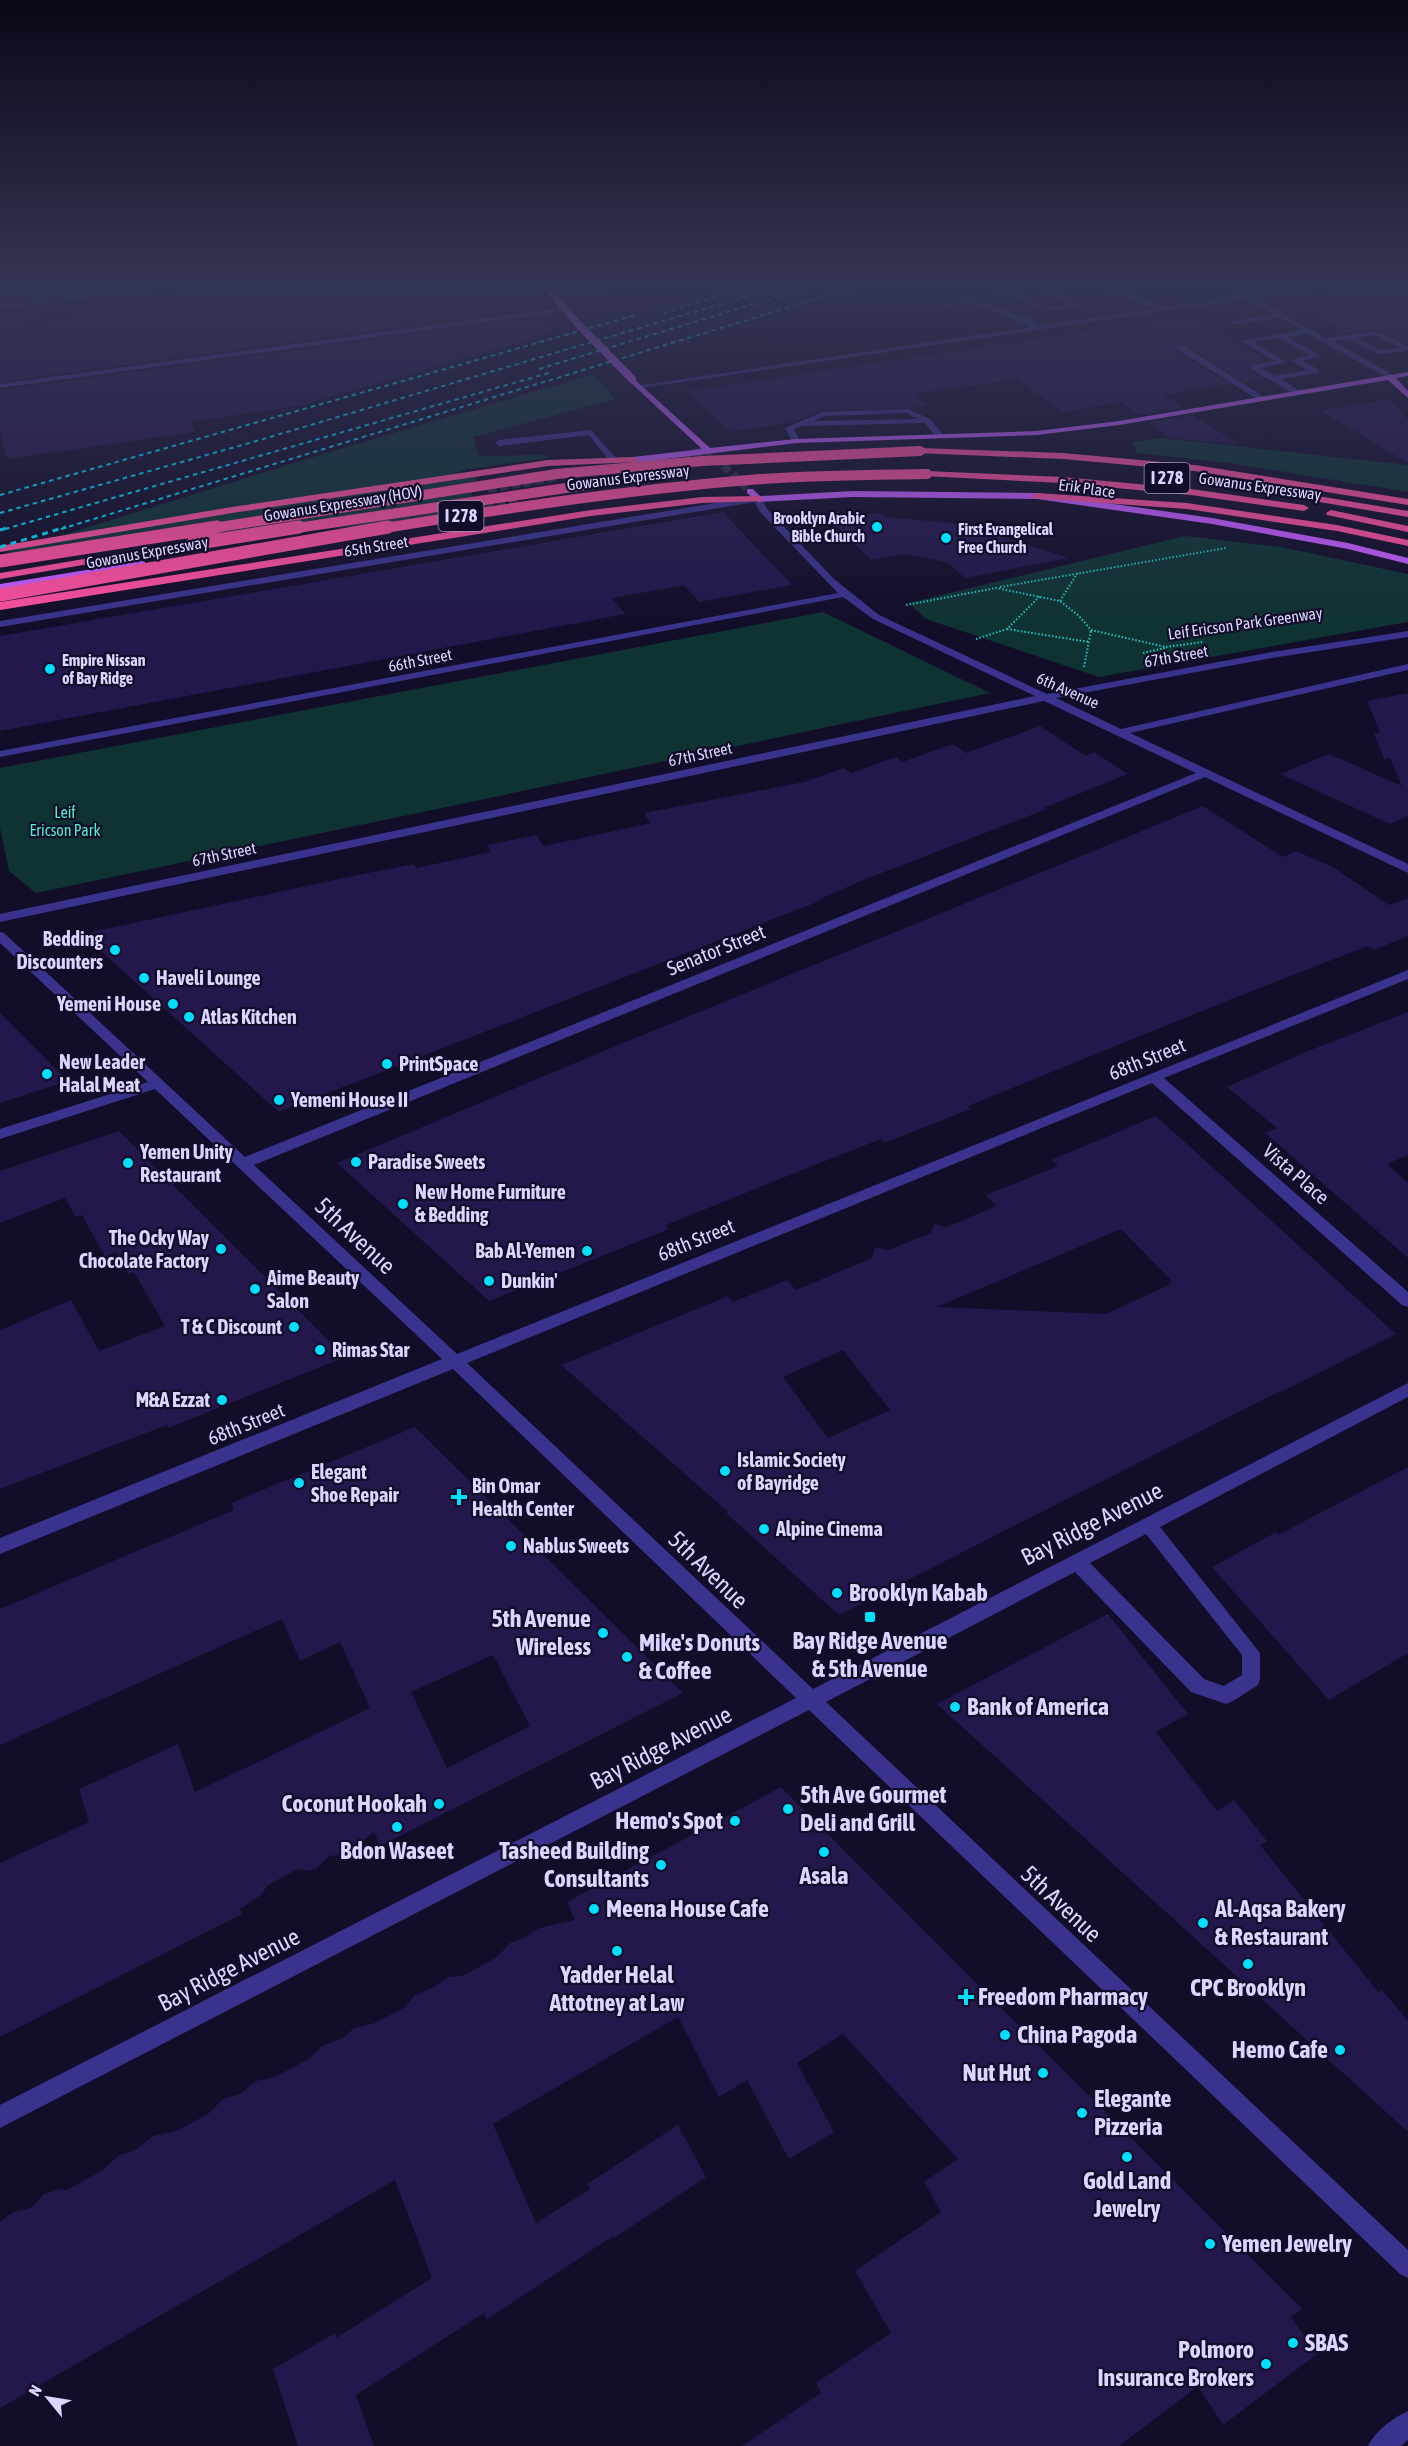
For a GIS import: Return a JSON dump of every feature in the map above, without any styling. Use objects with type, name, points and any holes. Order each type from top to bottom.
[{"type":"highway","name":"Gowanus Expressway","points":[[0,561],[556,474],[702,461],[920,451],[1062,456],[1195,468],[1408,502]]},
{"type":"highway","points":[[0,549],[548,463],[633,460]]},
{"type":"highway","points":[[651,478],[850,463],[923,462],[1094,471]]},
{"type":"highway","name":"Gowanus Expressway","points":[[0,595],[351,533],[576,499],[726,482],[812,476],[927,474],[1063,480],[1191,492],[1319,510],[1408,529]]},
{"type":"highway","name":"Gowanus Expressway (HOV)","points":[[0,576],[451,503],[629,480]]},
{"type":"highway","points":[[1233,486],[1408,514]]},
{"type":"highway","points":[[0,606],[591,513],[754,495]]},
{"type":"highway","points":[[1037,496],[1187,506],[1337,528],[1408,543]]},
{"type":"main road","points":[[656,400],[707,450]]},
{"type":"main road","points":[[633,460],[796,441],[1037,433],[1119,423],[1256,400]]},
{"type":"main road","name":"Erik Place","points":[[754,495],[1037,496],[1212,521],[1348,546],[1408,561]]},
{"type":"main road","points":[[0,566],[188,535]]},
{"type":"main road","points":[[0,587],[195,555]]},
{"type":"street","points":[[796,441],[789,428],[804,424],[927,421],[939,435]]},
{"type":"street","points":[[499,442],[591,432],[614,461]]},
{"type":"street","name":"6th Avenue","points":[[754,495],[763,510],[846,594],[861,607],[884,621],[1408,869]]},
{"type":"street","name":"65th Street","points":[[0,624],[754,495]]},
{"type":"street","name":"66th Street","points":[[0,754],[846,594]]},
{"type":"street","name":"67th Street","points":[[0,918],[1046,698],[1272,655],[1408,634]]},
{"type":"street","points":[[1121,732],[1408,667]]},
{"type":"street","name":"Senator Street","points":[[242,1164],[1205,773]]},
{"type":"street","name":"5th Avenue","points":[[0,936],[454,1361],[1408,2266]]},
{"type":"street","name":"68th Street","points":[[0,1546],[1408,974]]},
{"type":"street","name":"Vista Place","points":[[1155,1078],[1408,1301]]},
{"type":"street","points":[[0,1134],[156,1084]]},
{"type":"street","name":"Bay Ridge Avenue","points":[[0,2116],[1408,1389]]},
{"type":"street","points":[[1076,1562],[1198,1686],[1226,1695],[1251,1679],[1251,1653],[1148,1524]]},
{"type":"street","points":[[1381,2446],[1408,2424]]},
{"type":"path","points":[[902,606],[1077,572],[1234,547]]},
{"type":"path","points":[[1060,601],[1077,572]]},
{"type":"path","points":[[996,588],[1060,601],[1079,616],[1090,630],[1084,668]]},
{"type":"path","points":[[975,640],[1007,629],[1040,596]]},
{"type":"path","points":[[1007,629],[1089,642]]},
{"type":"path","name":"Leif Ericson Park Greenway","points":[[1090,630],[1166,647],[1211,640]]},
{"type":"green space","points":[[506,400],[611,400],[473,437],[479,456],[549,455],[546,458],[463,470],[435,481],[477,476],[464,518],[5,553]]},
{"type":"green space","points":[[1162,438],[1408,465],[1408,492],[1230,463],[1137,453],[1132,442]]},
{"type":"green space","points":[[1185,536],[1281,547],[1408,574],[1408,622],[1099,677],[926,619],[908,603]]},
{"type":"green space","name":"Leif Ericson Park","points":[[823,612],[990,693],[36,893],[9,871],[0,828],[0,768]]},
{"type":"building","points":[[0,400],[320,400],[303,405],[190,422],[195,432],[7,459],[0,432]]},
{"type":"building","points":[[697,400],[921,400],[927,405],[910,408],[822,410],[794,422],[730,432]]},
{"type":"building","points":[[1046,400],[1171,400],[1183,408],[1139,415],[1121,402],[1063,412]]},
{"type":"building","points":[[1385,400],[1395,405],[1408,420],[1408,463],[1321,411]]},
{"type":"building","points":[[1193,415],[1240,445],[1171,438],[1149,422]]},
{"type":"building","points":[[723,512],[792,585],[699,602],[684,585],[612,598],[625,614],[0,731],[0,636]]},
{"type":"building","points":[[880,512],[885,517],[962,524],[1069,558],[965,578],[947,562],[903,554],[871,560],[831,521]]},
{"type":"building","points":[[1408,693],[1408,816],[1390,824],[1280,774],[1329,754],[1402,786],[1390,758],[1384,759],[1374,734],[1380,732],[1367,701]]},
{"type":"building","points":[[1040,726],[1086,756],[1094,752],[1128,774],[1044,808],[1047,809],[861,881],[818,900],[820,901],[279,1112],[82,934],[353,876],[414,864],[416,868],[491,852],[487,845],[537,835],[543,846],[596,835],[650,823],[644,813],[804,782],[844,768],[851,773],[896,757],[902,762],[953,744],[966,753]]},
{"type":"building","points":[[1203,806],[1283,857],[1296,851],[1331,866],[1389,905],[1408,898],[1408,936],[1374,950],[1368,946],[1229,1000],[968,1106],[971,1109],[884,1143],[881,1139],[815,1165],[666,1225],[669,1229],[489,1301],[337,1163],[594,1055]]},
{"type":"building","points":[[1408,1012],[1408,1155],[1387,1164],[1408,1183],[1408,1258],[1265,1133],[1277,1128],[1227,1087],[1303,1053]]},
{"type":"building","points":[[0,1013],[68,1081],[0,1103]]},
{"type":"building","points":[[1156,1116],[1396,1334],[839,1615],[726,1513],[728,1512],[561,1365],[728,1296],[733,1302],[787,1280],[796,1290],[872,1258],[875,1247],[888,1250],[931,1233],[934,1224],[947,1227],[996,1206],[986,1195],[1058,1166],[1051,1160]],"holes":[[[1121,1229],[1172,1281],[1169,1282],[1171,1284],[1106,1314],[937,1307]],[[843,1350],[890,1410],[828,1438],[783,1377]]]},
{"type":"building","points":[[119,1131],[345,1357],[168,1428],[167,1425],[0,1489],[0,1330],[71,1300],[99,1351],[165,1326],[134,1272],[128,1274],[116,1252],[105,1257],[82,1215],[76,1217],[65,1198],[0,1223],[0,1171]]},
{"type":"building","points":[[415,1427],[683,1693],[380,1846],[374,1832],[346,1854],[330,1856],[316,1869],[306,1871],[298,1869],[268,1885],[261,1895],[240,1909],[242,1914],[0,2037],[0,1863],[89,1822],[79,1789],[178,1744],[195,1792],[370,1708],[340,1642],[300,1661],[282,1619],[0,1745],[0,1609],[234,1510],[231,1503]],"holes":[[[493,1655],[530,1726],[447,1768],[411,1692]]]},
{"type":"building","points":[[1408,1467],[1408,1653],[1329,1700],[1212,1567],[1276,1532],[1278,1535]]},
{"type":"building","points":[[1108,1614],[1188,1714],[1156,1732],[1217,1811],[1234,1800],[1267,1841],[1260,1845],[1379,1993],[1382,1990],[1408,2021],[1408,2132],[937,1704]]},
{"type":"building","points":[[781,1787],[1302,2309],[1291,2317],[1317,2354],[1223,2425],[1198,2386],[1119,2446],[742,2446],[821,2393],[816,2383],[891,2333],[855,2271],[941,2212],[924,2182],[958,2159],[843,2034],[797,2063],[834,2132],[789,2159],[747,2080],[719,2097],[678,2017],[493,2124],[536,2223],[590,2189],[587,2184],[678,2125],[706,2177],[486,2320],[484,2313],[356,2395],[374,2446],[298,2446],[273,2369],[335,2333],[336,2338],[432,2278],[395,2180],[0,2408],[0,2222],[13,2212],[31,2208],[44,2194],[60,2189],[67,2190],[103,2170],[119,2155],[134,2151],[153,2136],[176,2131],[208,2114],[223,2099],[240,2094],[256,2081],[275,2077],[292,2068],[310,2058],[323,2045],[342,2039],[354,2028],[375,2023],[405,2007],[414,1996],[448,1977],[462,1976],[481,1966],[497,1957],[510,1943],[524,1938],[539,1928],[575,1920],[567,1902]]},
{"type":"tunnel","points":[[590,481],[707,450],[750,491]]},
{"type":"tunnel","points":[[488,489],[559,477]]},
{"type":"tunnel","points":[[379,524],[517,499]]},
{"type":"railway","points":[[0,495],[335,400]]},
{"type":"railway","points":[[0,513],[395,400]]},
{"type":"railway","points":[[5,529],[454,400]]},
{"type":"railway","points":[[61,529],[484,400]]},
{"type":"railway","points":[[0,530],[10,527]]},
{"type":"railway","points":[[0,547],[66,527]]},
{"type":"place","name":"Brooklyn Arabic Bible Church","points":[[877,527]]},
{"type":"place","name":"First Evangelical Free Church","points":[[946,538]]},
{"type":"place","name":"Empire Nissan of Bay Ridge","points":[[50,669]]},
{"type":"place","name":"Bedding Discounters","points":[[115,950]]},
{"type":"place","name":"Haveli Lounge","points":[[144,978]]},
{"type":"place","name":"Yemeni House","points":[[173,1004]]},
{"type":"place","name":"Atlas Kitchen","points":[[189,1017]]},
{"type":"place","name":"PrintSpace","points":[[387,1064]]},
{"type":"place","name":"New Leader Halal Meat","points":[[47,1074]]},
{"type":"place","name":"Yemeni House II","points":[[279,1100]]},
{"type":"place","name":"Paradise Sweets","points":[[356,1162]]},
{"type":"place","name":"Yemen Unity Restaurant","points":[[128,1163]]},
{"type":"place","name":"New Home Furniture & Bedding","points":[[403,1204]]},
{"type":"place","name":"The Ocky Way Chocolate Factory","points":[[221,1249]]},
{"type":"place","name":"Bab Al-Yemen","points":[[587,1251]]},
{"type":"place","name":"Dunkin'","points":[[489,1281]]},
{"type":"place","name":"Aime Beauty Salon","points":[[255,1289]]},
{"type":"place","name":"T & C Discount","points":[[294,1327]]},
{"type":"place","name":"Rimas Star","points":[[320,1350]]},
{"type":"place","name":"M&A Ezzat","points":[[222,1400]]},
{"type":"place","name":"Islamic Society of Bayridge","points":[[725,1471]]},
{"type":"place","name":"Elegant Shoe Repair","points":[[299,1483]]},
{"type":"place","name":"Bin Omar Health Center","points":[[459,1497]]},
{"type":"place","name":"Alpine Cinema","points":[[764,1529]]},
{"type":"place","name":"Nablus Sweets","points":[[511,1546]]},
{"type":"place","name":"Brooklyn Kabab","points":[[837,1593]]},
{"type":"place","name":"Bay Ridge Avenue & 5th Avenue","points":[[870,1617]]},
{"type":"place","name":"5th Avenue Wireless","points":[[603,1633]]},
{"type":"place","name":"Mike's Donuts & Coffee","points":[[627,1657]]},
{"type":"place","name":"Bank of America","points":[[955,1707]]},
{"type":"place","name":"Coconut Hookah","points":[[439,1804]]},
{"type":"place","name":"5th Ave Gourmet Deli and Grill","points":[[788,1809]]},
{"type":"place","name":"Hemo's Spot","points":[[735,1821]]},
{"type":"place","name":"Bdon Waseet","points":[[397,1827]]},
{"type":"place","name":"Asala","points":[[824,1852]]},
{"type":"place","name":"Tasheed Building Consultants","points":[[661,1865]]},
{"type":"place","name":"Meena House Cafe","points":[[594,1909]]},
{"type":"place","name":"Al-Aqsa Bakery & Restaurant","points":[[1203,1923]]},
{"type":"place","name":"Yadder Helal Attotney at Law","points":[[617,1951]]},
{"type":"place","name":"CPC Brooklyn","points":[[1248,1964]]},
{"type":"place","name":"Freedom Pharmacy","points":[[966,1997]]},
{"type":"place","name":"China Pagoda","points":[[1005,2035]]},
{"type":"place","name":"Hemo Cafe","points":[[1340,2050]]},
{"type":"place","name":"Nut Hut","points":[[1043,2073]]},
{"type":"place","name":"Elegante Pizzeria","points":[[1082,2113]]},
{"type":"place","name":"Gold Land Jewelry","points":[[1127,2157]]},
{"type":"place","name":"Yemen Jewelry","points":[[1210,2244]]},
{"type":"place","name":"SBAS","points":[[1293,2343]]},
{"type":"place","name":"Polmoro Insurance Brokers","points":[[1266,2364]]}]
